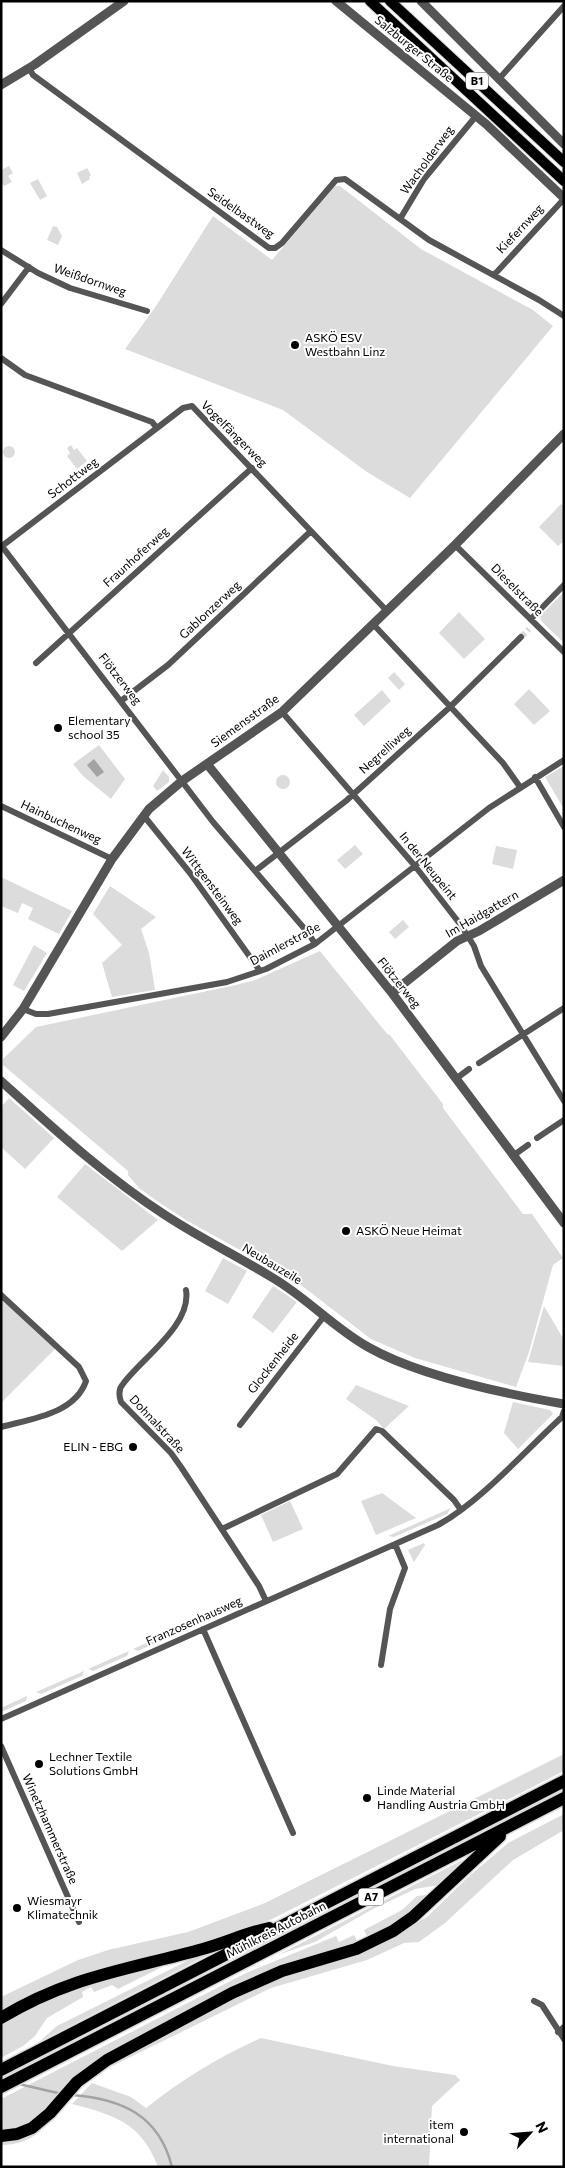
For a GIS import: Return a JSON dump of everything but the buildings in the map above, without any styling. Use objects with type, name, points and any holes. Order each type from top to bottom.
[{"type":"highway","name":"Mühlkreis Autobahn","points":[[5,2068],[564,1782]]},
{"type":"highway","name":"Mühlkreis Autobahn","points":[[1,2087],[564,1798]]},
{"type":"highway","points":[[1,2136],[18,2134],[32,2128],[56,2106],[77,2082],[107,2060],[254,1982],[282,1971],[356,1949],[393,1931],[414,1917],[512,1825]]},
{"type":"highway","points":[[1,2018],[80,1980],[200,1950],[252,1931],[284,1925]]},
{"type":"main road","name":"Salzburger Straße","points":[[370,1],[564,181]]},
{"type":"main road","name":"Salzburger Straße","points":[[390,1],[564,162]]},
{"type":"street","points":[[1,84],[29,68],[124,1]]},
{"type":"street","name":"Salzburger Straße","points":[[336,1],[476,116],[564,198]]},
{"type":"street","points":[[421,1],[564,144]]},
{"type":"street","points":[[498,80],[564,6]]},
{"type":"street","name":"Seidelbastweg","points":[[29,68],[41,81],[269,248],[275,248],[282,243],[331,184],[340,178],[350,182],[441,247],[494,275],[564,316]]},
{"type":"street","name":"Wacholderweg","points":[[400,219],[424,179],[476,116]]},
{"type":"street","name":"Kiefernweg","points":[[494,275],[564,198]]},
{"type":"street","name":"Weißdornweg","points":[[1,250],[70,288],[147,311]]},
{"type":"street","points":[[1,304],[29,267]]},
{"type":"street","points":[[1,358],[25,375],[152,422],[157,428]]},
{"type":"street","name":"Vogelfängerweg","points":[[157,428],[183,408],[192,406],[387,611]]},
{"type":"street","name":"Schottweg","points":[[2,545],[157,428]]},
{"type":"street","name":"Siemensstraße","points":[[1,1037],[23,1009],[112,859],[156,802],[282,712],[455,545],[564,434]]},
{"type":"street","name":"Fraunhoferweg","points":[[36,663],[252,468]]},
{"type":"street","name":"Gablonzerweg","points":[[121,701],[168,665],[311,531]]},
{"type":"street","name":"Flötzerweg","points":[[2,545],[213,822],[315,944]]},
{"type":"street","name":"Dieselstraße","points":[[455,545],[564,652]]},
{"type":"street","points":[[529,629],[533,621],[564,585]]},
{"type":"street","points":[[373,624],[503,763],[520,787]]},
{"type":"street","name":"Negrelliweg","points":[[255,870],[353,794],[450,707],[521,637]]},
{"type":"street","name":"In der Neupeint","points":[[282,712],[415,866],[469,936],[481,966],[564,1101]]},
{"type":"street","name":"Daimlerstraße","points":[[23,1009],[48,1014],[227,982],[260,971],[315,944],[489,808],[564,760]]},
{"type":"street","name":"Flötzerweg","points":[[207,764],[392,993],[564,1223]]},
{"type":"street","points":[[535,777],[564,827]]},
{"type":"street","name":"Hainbuchenweg","points":[[1,806],[112,859]]},
{"type":"street","name":"Wittgensteinweg","points":[[144,816],[190,873],[260,971]]},
{"type":"street","name":"Im Haidgattern","points":[[392,993],[457,941],[469,936],[564,880]]},
{"type":"street","points":[[479,1062],[564,1008]]},
{"type":"street","points":[[457,1078],[469,1069]]},
{"type":"street","name":"Neubauzeile","points":[[1,1080],[70,1142],[156,1209],[204,1240],[280,1282],[359,1342],[396,1360],[455,1379],[564,1404]]},
{"type":"street","points":[[537,1138],[564,1120]]},
{"type":"street","points":[[514,1155],[528,1145]]},
{"type":"street","name":"Dohnalstraße","points":[[186,1290],[187,1304],[170,1332],[155,1352],[122,1384],[119,1394],[121,1402],[128,1412],[171,1453],[222,1529],[266,1601]]},
{"type":"street","points":[[1,1295],[79,1367],[86,1381],[70,1402],[58,1410],[1,1427]]},
{"type":"street","name":"Glockenheide","points":[[240,1425],[324,1315]]},
{"type":"street","name":"Franzosenhausweg","points":[[1,1719],[438,1525],[461,1510],[562,1417],[564,1411]]},
{"type":"street","points":[[222,1529],[336,1474],[376,1429],[382,1431],[454,1500],[461,1510]]},
{"type":"street","points":[[381,1665],[390,1609],[405,1568],[396,1544]]},
{"type":"street","points":[[202,1629],[294,1833]]},
{"type":"street","name":"Winetzhammerstraße","points":[[1,1746],[79,1922]]},
{"type":"street","points":[[534,2000],[542,2005],[564,2039]]},
{"type":"street","points":[[558,2032],[564,2027]]},
{"type":"shaded area","points":[[9,166],[13,173],[8,176],[12,182],[4,186],[1,181],[1,170]]},
{"type":"shaded area","points":[[87,168],[91,175],[90,179],[82,184],[77,173]]},
{"type":"shaded area","points":[[38,179],[47,196],[40,200],[30,183]]},
{"type":"shaded area","points":[[335,186],[340,186],[421,249],[533,310],[553,326],[410,498],[367,472],[283,410],[125,349],[156,306],[213,216],[272,260]]},
{"type":"shaded area","points":[[53,226],[57,227],[62,236],[58,245],[47,240]]},
{"type":"shaded area","points":[[71,445],[74,450],[77,448],[87,461],[77,469],[67,456],[70,453],[67,448]]},
{"type":"shaded area","points":[[7,446],[11,446],[15,452],[11,458],[7,458],[3,454],[3,450]]},
{"type":"shaded area","points":[[561,504],[564,507],[564,541],[558,546],[539,527]]},
{"type":"shaded area","points":[[564,592],[564,643],[541,621],[540,616]]},
{"type":"shaded area","points":[[459,612],[485,639],[464,659],[439,633]]},
{"type":"shaded area","points":[[394,672],[405,684],[399,690],[388,678]]},
{"type":"shaded area","points":[[529,689],[550,711],[534,725],[514,704]]},
{"type":"shaded area","points":[[382,690],[391,701],[364,726],[354,715]]},
{"type":"shaded area","points":[[99,745],[125,779],[111,799],[83,776],[73,764]]},
{"type":"shaded area","points":[[94,759],[104,772],[97,777],[87,765]]},
{"type":"shaded area","points":[[564,766],[564,809],[545,777]]},
{"type":"shaded area","points":[[163,770],[169,777],[169,782],[157,791],[153,786]]},
{"type":"shaded area","points":[[283,775],[288,777],[290,782],[288,787],[283,789],[278,787],[276,782],[278,777]]},
{"type":"shaded area","points":[[355,845],[363,854],[345,869],[337,860]]},
{"type":"shaded area","points":[[496,846],[517,850],[513,869],[492,864]]},
{"type":"shaded area","points":[[1,877],[72,911],[59,934],[28,919],[33,908],[22,903],[18,913],[1,906]]},
{"type":"shaded area","points":[[110,886],[156,917],[141,929],[149,953],[155,990],[112,997],[102,963],[122,945],[93,914]]},
{"type":"shaded area","points":[[403,920],[409,927],[395,939],[389,932]]},
{"type":"shaded area","points":[[34,945],[47,953],[24,991],[13,985]]},
{"type":"shaded area","points":[[320,951],[389,1034],[443,1104],[443,1108],[523,1214],[532,1214],[563,1258],[553,1265],[529,1352],[516,1387],[415,1358],[371,1339],[297,1282],[186,1220],[139,1188],[128,1175],[128,1171],[3,1065],[3,1059],[36,1027],[255,980]]},
{"type":"shaded area","points":[[9,1098],[54,1138],[25,1169],[1,1147],[1,1107]]},
{"type":"shaded area","points":[[85,1164],[158,1220],[122,1251],[57,1197]]},
{"type":"shaded area","points":[[223,1258],[247,1271],[228,1304],[205,1291]]},
{"type":"shaded area","points":[[273,1286],[297,1302],[273,1333],[252,1317]]},
{"type":"shaded area","points":[[1,1299],[56,1348],[1,1403]]},
{"type":"shaded area","points":[[544,1306],[564,1340],[564,1366],[528,1362]]},
{"type":"shaded area","points":[[356,1385],[409,1406],[384,1429],[376,1420],[346,1399]]},
{"type":"shaded area","points":[[513,1402],[550,1410],[553,1414],[518,1449],[504,1433]]},
{"type":"shaded area","points":[[382,1493],[416,1518],[376,1535],[361,1501]]},
{"type":"shaded area","points":[[290,1501],[303,1529],[273,1542],[261,1515]]},
{"type":"shaded area","points":[[451,1508],[447,1514],[394,1537],[388,1536]]},
{"type":"shaded area","points":[[424,1543],[425,1545],[414,1562],[408,1550]]},
{"type":"shaded area","points":[[237,1603],[236,1608],[204,1622],[200,1619]]},
{"type":"shaded area","points":[[195,1622],[194,1627],[175,1635],[171,1632]]},
{"type":"shaded area","points":[[164,1635],[163,1640],[138,1651],[133,1649]]},
{"type":"shaded area","points":[[129,1651],[127,1656],[93,1671],[88,1669]]},
{"type":"shaded area","points":[[84,1671],[82,1676],[41,1694],[36,1692]]},
{"type":"shaded area","points":[[27,1696],[26,1701],[1,1712],[1,1708]]},
{"type":"shaded area","points":[[564,1754],[564,1771],[272,1919],[212,1941],[86,1973],[61,1982],[1,2012],[1,1997],[78,1960],[108,1950],[188,1932],[265,1903]]},
{"type":"shaded area","points":[[564,1814],[564,1830],[513,1860],[445,1923],[419,1942],[404,1943],[367,1960],[271,1988],[104,2070],[87,2081],[75,2092],[39,2132],[29,2139],[16,2144],[1,2145],[1,2139],[16,2138],[95,2071],[268,1981],[369,1949],[394,1937],[428,1916],[467,1878],[508,1843]]},
{"type":"shaded area","points":[[474,1854],[439,1885],[415,1889],[371,1910],[315,1942],[278,1955]]},
{"type":"shaded area","points":[[426,1895],[431,1897],[383,1933],[362,1941],[368,1938],[364,1930],[402,1910],[417,1896]]},
{"type":"shaded area","points":[[354,1935],[358,1942],[298,1963],[97,2061],[29,2126],[1,2131],[1,2099],[246,1973],[336,1936],[339,1942]]},
{"type":"shaded area","points":[[225,1946],[39,2042],[57,2026],[203,1953]]},
{"type":"shaded area","points":[[178,1959],[118,1989],[112,1985],[94,1992],[91,1987],[82,1992],[83,1997],[47,2018],[35,2036],[23,2046],[1,2058],[1,2022],[61,1991]]},
{"type":"shaded area","points":[[261,2038],[393,2066],[455,2075],[460,2080],[432,2106],[429,2167],[158,2167],[151,2152],[134,2130],[113,2117],[72,2104],[92,2083],[131,2097],[146,2108],[201,2069]]},
{"type":"waterway","points":[[19,2084],[62,2094]]},
{"type":"waterway","points":[[72,2095],[107,2101],[136,2113],[148,2122],[158,2134],[166,2149],[172,2167]]},
{"type":"tunnel","points":[[521,637],[529,629]]},
{"type":"place","name":"ASKÖ ESV Westbahn Linz","points":[[295,345]]},
{"type":"place","name":"Elementary school 35","points":[[58,728]]},
{"type":"place","name":"ASKÖ Neue Heimat","points":[[346,1231]]},
{"type":"place","name":"ELIN - EBG","points":[[133,1447]]},
{"type":"place","name":"Lechner Textile Solutions GmbH","points":[[39,1764]]},
{"type":"place","name":"Linde Material Handling Austria GmbH","points":[[367,1798]]},
{"type":"place","name":"Wiesmayr Klimatechnik","points":[[17,1908]]},
{"type":"place","name":"item international","points":[[464,2132]]}]
